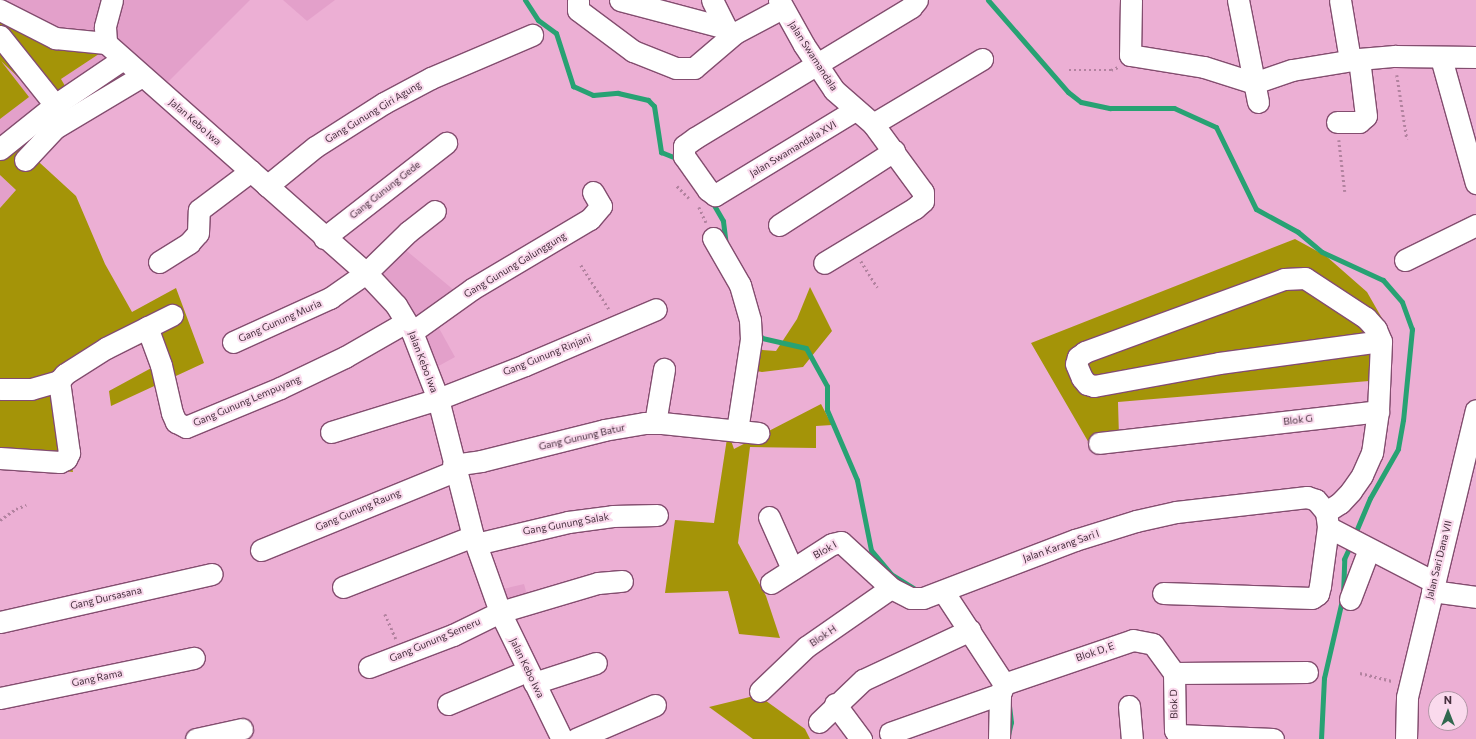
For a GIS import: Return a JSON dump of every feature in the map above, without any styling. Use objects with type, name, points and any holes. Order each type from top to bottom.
[{"type":"street","points":[[0,10],[55,38],[106,43],[104,27],[112,0]]},
{"type":"street","points":[[578,0],[578,10],[633,51],[676,68],[694,68],[728,32],[781,4]]},
{"type":"street","points":[[620,0],[728,32]]},
{"type":"street","points":[[712,0],[728,32]]},
{"type":"street","points":[[817,64],[911,7],[917,0]]},
{"type":"street","points":[[1130,0],[1130,55],[1204,67],[1256,92]]},
{"type":"street","points":[[1238,0],[1256,92]]},
{"type":"street","points":[[1337,122],[1360,122],[1365,118],[1354,59],[1340,0]]},
{"type":"street","name":"Jalan Swamandala","points":[[781,4],[834,90],[855,110],[873,124],[923,192],[923,201],[852,247]]},
{"type":"street","name":"Gang Gunung Giri Agung","points":[[267,186],[315,146],[384,103],[438,75],[532,35]]},
{"type":"street","points":[[0,36],[55,105]]},
{"type":"street","name":"Jalan Kebo Iwa","points":[[106,43],[251,171],[324,238],[366,273],[396,305],[409,327],[438,399],[454,468],[475,540],[500,612],[560,738]]},
{"type":"street","points":[[1256,92],[1279,73],[1354,59],[1395,56],[1441,58],[1476,57]]},
{"type":"street","points":[[1441,58],[1476,183]]},
{"type":"street","points":[[0,149],[55,105],[123,59]]},
{"type":"street","points":[[873,124],[974,63]]},
{"type":"street","name":"Jalan Swamandala XVI","points":[[817,64],[719,122],[684,146],[682,151],[711,194],[715,195],[730,187],[855,110]]},
{"type":"street","points":[[25,160],[55,128],[142,76]]},
{"type":"street","name":"Gang Gunung Gede","points":[[324,238],[446,142]]},
{"type":"street","points":[[779,225],[894,151]]},
{"type":"street","points":[[159,262],[189,243],[198,233],[199,210],[251,171]]},
{"type":"street","name":"Gang Gunung Galunggung","points":[[409,327],[590,219],[601,206],[593,192]]},
{"type":"street","name":"Gang Gunung Muria","points":[[233,342],[330,298],[366,273],[403,236],[435,211]]},
{"type":"street","points":[[1405,260],[1476,225]]},
{"type":"street","points":[[713,238],[740,285],[750,320],[751,339],[737,430]]},
{"type":"street","points":[[824,263],[852,247]]},
{"type":"street","points":[[1350,599],[1340,503],[1362,475],[1372,453],[1378,411],[1381,341],[1376,329],[1366,318],[1305,278],[1296,277],[1085,352],[1078,357],[1076,364],[1087,384],[1094,386],[1219,363],[1381,341]]},
{"type":"street","name":"Gang Gunung Rinjani","points":[[331,432],[438,399],[656,309]]},
{"type":"street","points":[[0,458],[60,462],[66,459],[69,453],[60,382],[65,374],[147,327],[172,315]]},
{"type":"street","name":"Gang Gunung Lempuyang","points":[[147,327],[161,365],[172,413],[176,422],[186,427],[280,388],[409,327]]},
{"type":"street","points":[[655,423],[664,369]]},
{"type":"street","points":[[0,389],[31,389],[60,382]]},
{"type":"street","name":"Jalan Sari Dana VII","points":[[1406,736],[1410,686],[1476,410]]},
{"type":"street","name":"Blok G","points":[[1099,443],[1378,411]]},
{"type":"street","name":"Gang Gunung Batur","points":[[454,468],[604,430],[655,423],[758,433]]},
{"type":"street","name":"Gang Gunung Raung","points":[[261,550],[454,468]]},
{"type":"street","name":"Jalan Karang Sari I","points":[[891,588],[911,598],[923,598],[1075,540],[1136,521],[1176,512],[1307,497],[1316,500],[1343,532],[1433,586],[1476,598]]},
{"type":"street","name":"Gang Gunung Salak","points":[[343,587],[475,540],[568,522],[613,516],[657,515]]},
{"type":"street","points":[[769,517],[792,569]]},
{"type":"street","points":[[1163,593],[1312,598],[1318,594],[1343,532]]},
{"type":"street","name":"Blok I","points":[[771,583],[832,544],[841,542],[891,588]]},
{"type":"street","name":"Gang Dursasana","points":[[0,622],[212,574]]},
{"type":"street","name":"Gang Gunung Semeru","points":[[369,667],[453,635],[500,612],[598,583],[622,581]]},
{"type":"street","name":"Blok H","points":[[760,691],[806,647],[891,588]]},
{"type":"street","points":[[943,591],[970,630],[1002,689],[999,739]]},
{"type":"street","points":[[819,722],[835,704],[863,680],[885,668],[970,630]]},
{"type":"street","name":"Blok D, E","points":[[890,733],[1133,640],[1153,644],[1174,673]]},
{"type":"street","name":"Gang Rama","points":[[0,698],[194,658]]},
{"type":"street","points":[[448,704],[530,677],[596,663]]},
{"type":"street","points":[[1174,673],[1308,672]]},
{"type":"street","name":"Blok D","points":[[1174,673],[1175,730],[1178,735],[1273,739]]},
{"type":"street","points":[[835,704],[861,739]]},
{"type":"street","points":[[560,738],[655,705]]},
{"type":"street","points":[[1128,706],[1132,739]]},
{"type":"street","points":[[196,739],[242,729]]},
{"type":"path","points":[[1069,70],[1111,70],[1130,55]]},
{"type":"path","points":[[1395,56],[1407,139]]},
{"type":"path","points":[[1337,122],[1345,192]]},
{"type":"path","points":[[677,186],[699,207],[713,238]]},
{"type":"path","points":[[852,247],[877,287]]},
{"type":"path","points":[[581,265],[605,300],[616,326]]},
{"type":"path","points":[[0,520],[16,509],[26,505]]},
{"type":"path","points":[[385,614],[402,654]]},
{"type":"path","points":[[1360,674],[1410,686]]},
{"type":"shaded area","points":[[0,0],[250,0],[162,88],[140,79],[81,113],[61,79],[108,48],[5,21]]},
{"type":"shaded area","points":[[283,0],[335,0],[307,21]]},
{"type":"shaded area","points":[[0,19],[108,48],[61,79],[81,113],[28,152],[76,196],[105,264],[132,312],[176,288],[204,363],[111,406],[109,391],[155,366],[146,343],[103,358],[56,391],[73,472],[0,464],[0,208],[16,190],[0,175],[0,159],[54,111],[1,61],[29,97],[0,119]]},
{"type":"shaded area","points":[[0,59],[54,111],[0,159]]},
{"type":"shaded area","points":[[0,175],[16,190],[0,208]]},
{"type":"shaded area","points":[[1295,239],[1326,256],[1367,292],[1387,327],[1381,380],[1118,402],[1119,437],[1093,450],[1031,343]]},
{"type":"shaded area","points":[[396,242],[467,301],[435,321],[455,357],[435,368],[368,275]]},
{"type":"shaded area","points":[[810,287],[832,331],[803,367],[762,372],[740,368],[749,349],[776,351],[797,319]]},
{"type":"shaded area","points":[[821,404],[832,425],[816,426],[816,448],[750,447],[738,543],[766,596],[780,638],[739,634],[728,591],[665,593],[675,520],[714,523],[728,432],[734,449]]},
{"type":"shaded area","points":[[524,584],[530,606],[491,615],[495,591]]},
{"type":"shaded area","points":[[758,695],[805,729],[810,739],[753,739],[709,707]]},
{"type":"waterway","points":[[525,0],[538,20],[556,33],[573,86],[593,95],[618,93],[648,100],[654,106],[661,152],[678,159]]},
{"type":"waterway","points":[[988,0],[1068,92],[1081,102],[1110,108],[1174,108],[1216,127],[1256,209],[1298,232],[1322,252],[1383,280],[1402,302],[1412,329],[1403,420],[1398,449],[1370,498],[1354,536]]},
{"type":"waterway","points":[[711,200],[723,221],[726,244]]},
{"type":"waterway","points":[[758,333],[762,338],[806,348],[827,386],[827,410],[857,480],[871,550],[891,574],[915,589]]},
{"type":"waterway","points":[[1321,739],[1324,678],[1343,596],[1344,559],[1351,544]]},
{"type":"waterway","points":[[1008,735],[1011,722],[1009,706]]}]
